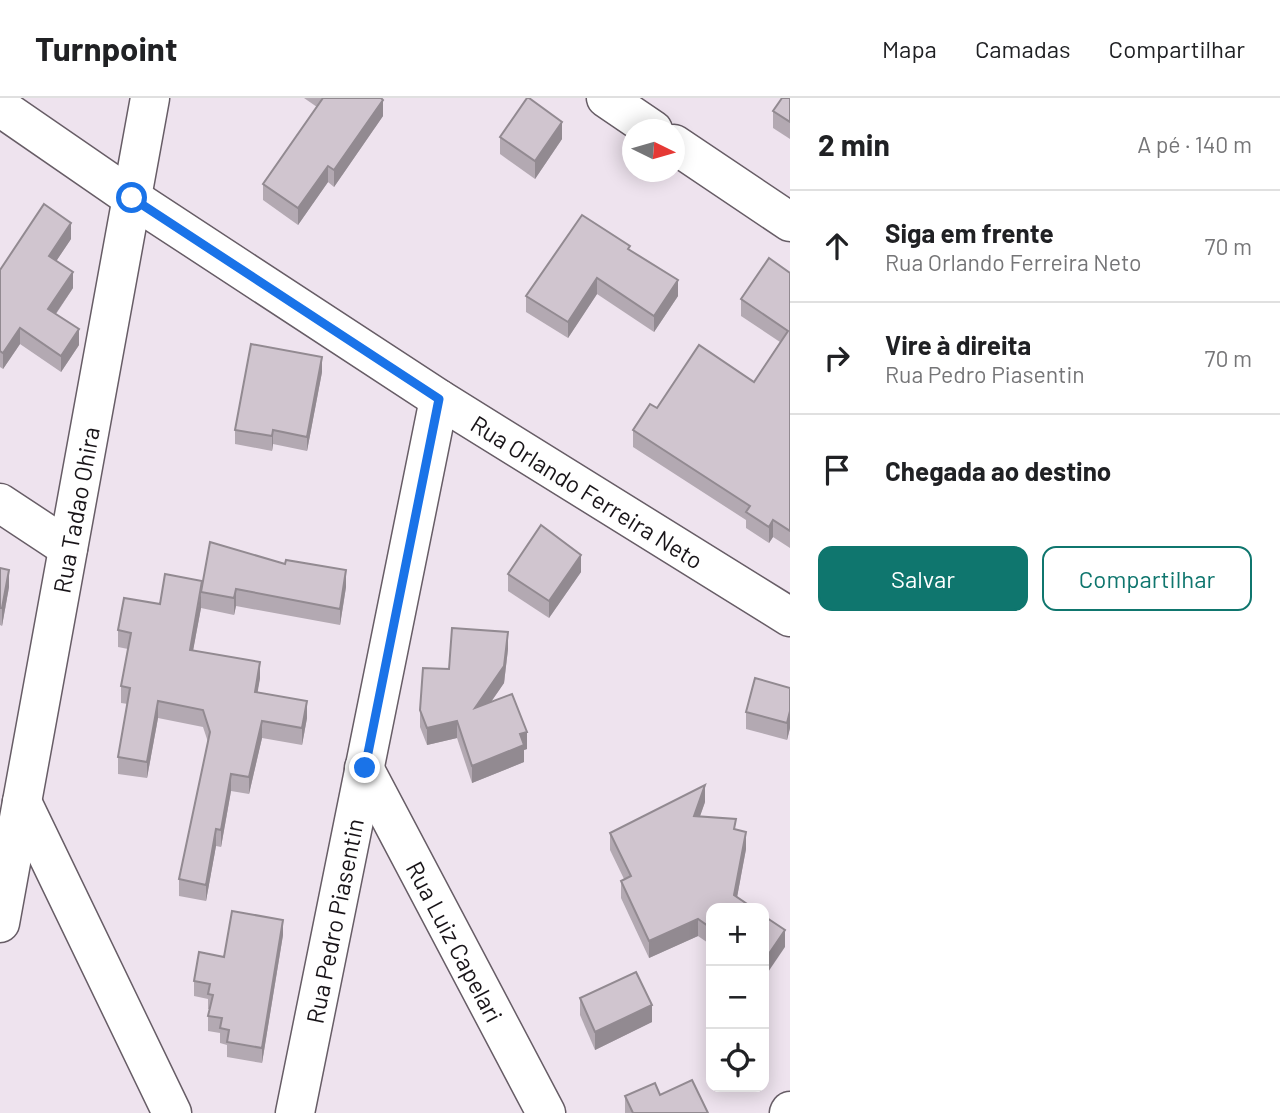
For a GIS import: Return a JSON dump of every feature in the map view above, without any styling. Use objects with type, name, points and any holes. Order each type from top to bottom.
[{"type":"street","name":"Rua Tadao Ohira","points":[[0,923],[150,98]]},
{"type":"street","points":[[606,98],[637,119]]},
{"type":"street","name":"Rua Orlando Ferreira Neto","points":[[0,107],[132,198],[439,399],[790,617]]},
{"type":"street","points":[[685,151],[790,222]]},
{"type":"street","name":"Rua Pedro Piasentin","points":[[295,1113],[439,399]]},
{"type":"street","points":[[0,503],[68,548]]},
{"type":"street","name":"Rua Luiz Capelari","points":[[365,768],[547,1113]]},
{"type":"street","points":[[22,802],[172,1113]]},
{"type":"building","points":[[323,98],[383,100],[334,170],[328,166],[298,208],[263,184]]},
{"type":"building","points":[[527,98],[562,122],[535,161],[500,137]]},
{"type":"building","points":[[782,98],[790,98],[790,122],[773,111]]},
{"type":"building","points":[[44,204],[71,223],[49,256],[73,272],[48,309],[79,329],[61,356],[20,328],[3,353],[0,351],[0,270]]},
{"type":"building","points":[[582,215],[630,246],[628,249],[678,280],[654,316],[597,278],[568,322],[526,296]]},
{"type":"building","points":[[769,258],[790,273],[790,531],[773,520],[769,527],[746,512],[750,506],[633,430],[650,404],[657,408],[699,345],[754,382],[788,331],[741,299]]},
{"type":"building","points":[[251,344],[322,357],[307,437],[273,430],[272,436],[235,430]]},
{"type":"building","points":[[541,525],[581,555],[549,601],[508,574]]},
{"type":"building","points":[[210,542],[285,564],[286,560],[346,570],[340,609],[236,589],[234,598],[201,592]]},
{"type":"building","points":[[0,568],[9,570],[2,608],[0,608]]},
{"type":"building","points":[[165,574],[202,581],[190,650],[260,662],[255,692],[307,701],[302,728],[262,721],[249,777],[231,774],[221,830],[216,829],[206,885],[179,879],[210,732],[203,710],[158,701],[147,762],[118,757],[130,688],[121,686],[131,633],[118,630],[124,598],[160,604]]},
{"type":"building","points":[[452,628],[508,632],[504,666],[475,708],[512,694],[527,732],[520,734],[524,745],[472,766],[457,721],[427,728],[420,710],[423,668],[449,669]]},
{"type":"building","points":[[755,678],[790,688],[787,723],[746,712]]},
{"type":"building","points":[[705,785],[694,816],[736,819],[734,829],[746,832],[734,895],[746,903],[706,903],[706,925],[698,919],[649,941],[621,881],[631,876],[610,833]]},
{"type":"building","points":[[232,911],[283,920],[262,1048],[227,1042],[229,1030],[220,1028],[222,1018],[208,1016],[213,995],[208,994],[210,984],[194,981],[199,952],[224,957]]},
{"type":"building","points":[[769,919],[785,930],[769,954]]},
{"type":"building","points":[[636,972],[652,1005],[595,1032],[580,998]]},
{"type":"building","points":[[692,1080],[708,1113],[633,1113],[625,1096],[655,1083],[660,1095]]},
{"type":"route","points":[[132,198],[439,399],[365,768]]}]
